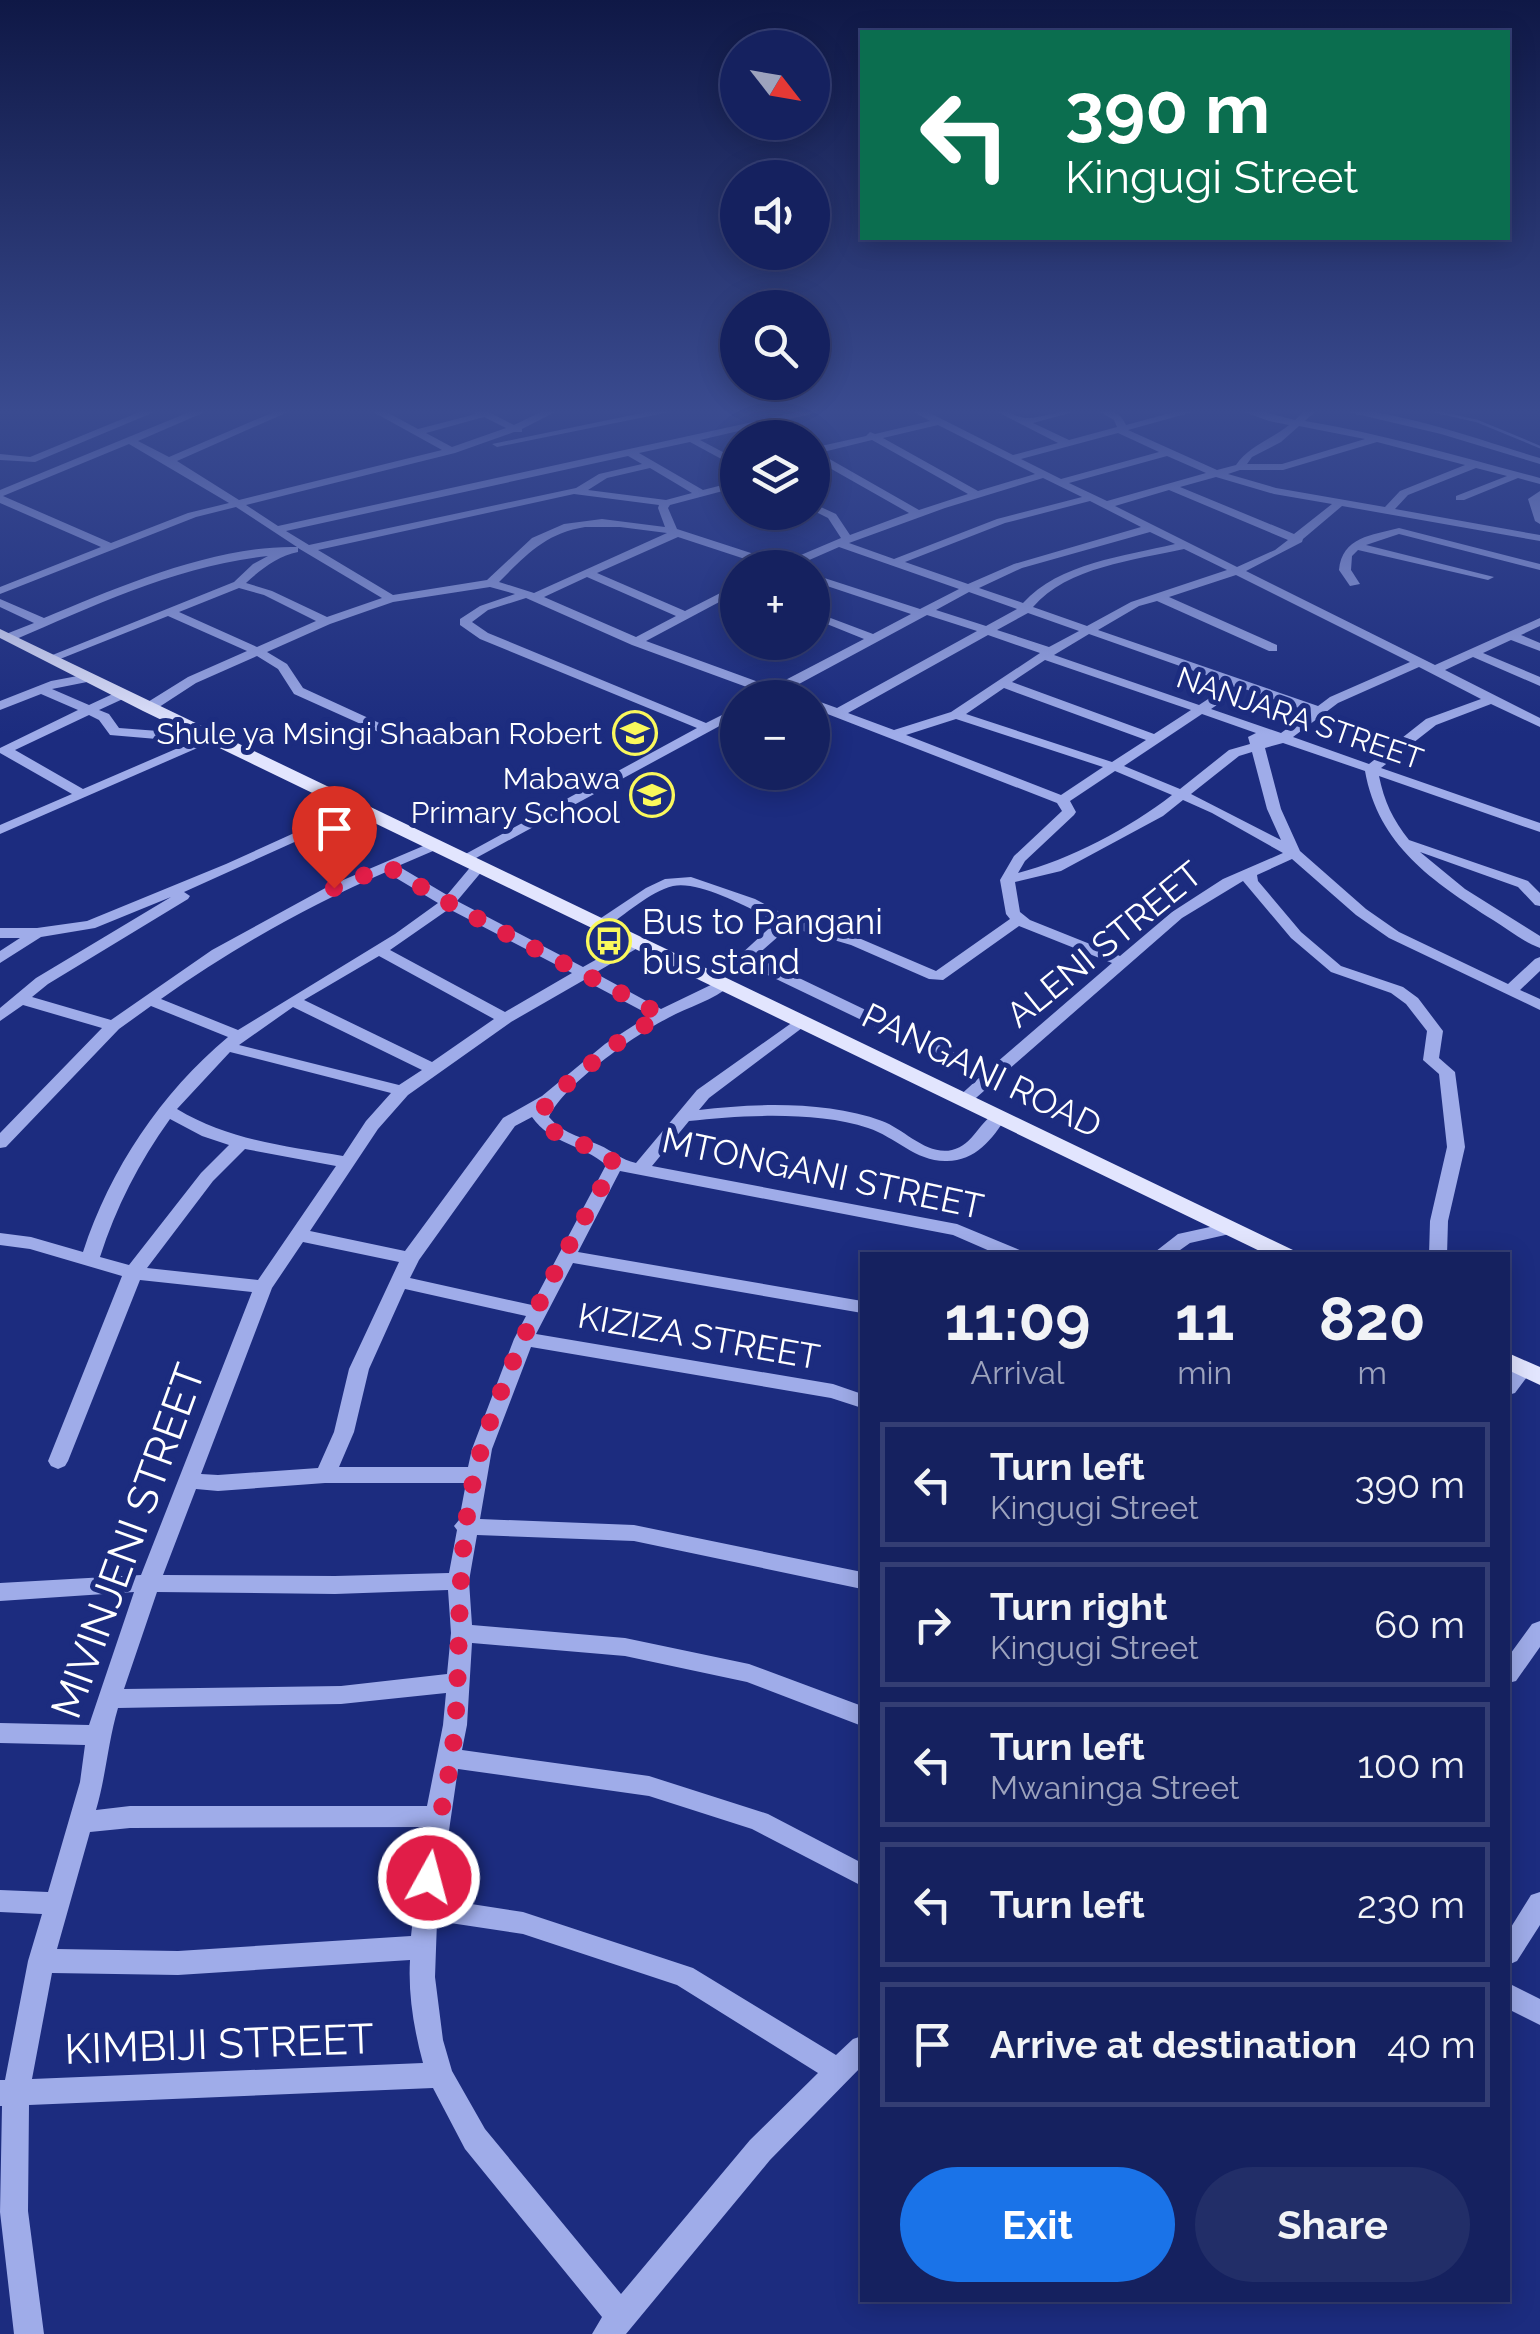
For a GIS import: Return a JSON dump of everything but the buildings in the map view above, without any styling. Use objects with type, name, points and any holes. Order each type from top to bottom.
[{"type":"main road","name":"PANGANI ROAD","points":[[4,636],[1279,1252]]},
{"type":"street","points":[[44,517],[110,547]]},
{"type":"street","points":[[0,591],[192,517]]},
{"type":"street","points":[[260,517],[390,599]]},
{"type":"street","points":[[51,658],[241,582],[260,558],[265,532],[328,517]]},
{"type":"street","points":[[4,636],[198,565],[260,558],[456,517]]},
{"type":"street","points":[[667,517],[675,532]]},
{"type":"street","points":[[832,517],[841,540],[892,563],[1320,710]]},
{"type":"street","points":[[819,550],[903,517]]},
{"type":"street","points":[[892,563],[1017,517]]},
{"type":"street","points":[[1130,517],[1540,722]]},
{"type":"street","points":[[1242,517],[1298,540]]},
{"type":"street","points":[[894,735],[956,716],[1088,628],[1158,596],[1237,571],[1298,540],[1320,517]]},
{"type":"street","points":[[1426,517],[1540,538]]},
{"type":"street","points":[[491,583],[534,542],[552,531],[596,523],[675,532],[730,550]]},
{"type":"street","points":[[796,680],[964,590],[1018,566],[1152,528]]},
{"type":"street","points":[[1354,584],[1345,570],[1346,555],[1356,546],[1399,531],[1540,567]]},
{"type":"street","points":[[675,532],[589,574],[484,608],[466,616],[464,622],[484,636],[707,728]]},
{"type":"street","points":[[838,713],[1024,610],[1037,592],[1185,545]]},
{"type":"street","points":[[1356,546],[1488,577]]},
{"type":"street","points":[[198,565],[326,622]]},
{"type":"street","points":[[589,574],[684,615]]},
{"type":"street","points":[[148,708],[192,680],[326,622],[390,599],[491,583],[530,595],[636,642],[737,680]]},
{"type":"street","name":"NANJARA STREET","points":[[830,583],[987,631],[1282,740],[1540,828]]},
{"type":"street","points":[[1158,596],[1273,648]]},
{"type":"street","points":[[636,642],[720,597]]},
{"type":"street","points":[[0,603],[44,623]]},
{"type":"street","points":[[172,612],[283,668],[298,691],[383,730]]},
{"type":"street","points":[[830,621],[876,639]]},
{"type":"street","points":[[1435,670],[1540,622]]},
{"type":"street","points":[[1514,637],[1540,647]]},
{"type":"street","points":[[1474,653],[1540,682]]},
{"type":"street","points":[[1007,880],[1056,868],[1145,821],[1234,753],[1282,740],[1344,695],[1420,662]]},
{"type":"street","points":[[0,706],[41,689],[88,678]]},
{"type":"street","points":[[1002,683],[1154,738]]},
{"type":"street","points":[[1062,800],[1240,684]]},
{"type":"street","points":[[41,689],[104,717],[115,732],[211,739]]},
{"type":"street","points":[[80,793],[5,750],[121,695]]},
{"type":"street","points":[[1492,699],[1432,722],[1371,769],[1372,793],[1400,840],[1446,881],[1540,943]]},
{"type":"street","points":[[830,710],[1062,800],[1068,812],[1020,859],[1007,880],[1007,897],[1019,920],[1122,962]]},
{"type":"street","points":[[956,716],[1115,766],[1184,794],[1294,853],[1361,912],[1394,934],[1540,1005]]},
{"type":"street","points":[[90,1260],[100,1221],[166,1110],[234,1042],[447,904],[471,863],[720,721]]},
{"type":"street","points":[[1253,729],[1274,809],[1294,853]]},
{"type":"street","points":[[1,829],[211,739]]},
{"type":"street","points":[[0,933],[90,926],[356,809]]},
{"type":"street","points":[[1400,840],[1523,884],[1540,902]]},
{"type":"street","points":[[0,1143],[113,1026],[217,953],[289,911],[435,845]]},
{"type":"street","name":"ALENI STREET","points":[[963,1100],[1202,897],[1294,853]]},
{"type":"street","points":[[387,866],[447,904],[584,971],[661,1015]]},
{"type":"street","points":[[0,1016],[42,980],[231,867]]},
{"type":"street","points":[[1250,872],[1251,882],[1314,952],[1352,977],[1405,994],[1432,1024],[1435,1031],[1431,1060],[1446,1072],[1456,1148],[1439,1221],[1438,1252]]},
{"type":"street","points":[[600,925],[651,891],[681,880],[750,902],[786,921],[856,942],[934,976],[943,975],[1019,920]]},
{"type":"street","points":[[325,1475],[344,1432],[359,1369],[410,1258],[508,1122],[548,1100],[611,1047],[716,981],[786,921]]},
{"type":"street","points":[[0,958],[37,933]]},
{"type":"street","name":"MIVINJENI STREET","points":[[28,2334],[14,2212],[8,2092],[92,1782],[98,1735],[149,1583],[263,1287],[347,1162],[402,1092],[506,1019],[636,943]]},
{"type":"street","points":[[378,950],[506,1019]]},
{"type":"street","points":[[745,958],[991,1076]]},
{"type":"street","points":[[1510,991],[1540,962]]},
{"type":"street","points":[[20,999],[113,1026]]},
{"type":"street","points":[[149,1000],[234,1042],[402,1092]]},
{"type":"street","points":[[293,1001],[431,1068]]},
{"type":"street","points":[[641,1168],[703,1094],[800,1022]]},
{"type":"street","name":"MTONGANI STREET","points":[[548,1100],[540,1117],[547,1128],[558,1137],[612,1159],[615,1164],[957,1230],[1009,1252]]},
{"type":"street","points":[[166,1110],[193,1129],[240,1144],[347,1162]]},
{"type":"street","points":[[688,1116],[738,1111],[850,1118],[875,1125],[924,1151],[946,1156],[981,1141],[998,1117]]},
{"type":"street","points":[[58,1461],[132,1273],[207,1177],[240,1144]]},
{"type":"street","points":[[615,1164],[524,1339],[482,1449],[465,1526],[458,1581],[462,1634],[451,1758],[437,1816],[422,1947],[430,2040],[440,2075],[475,2140],[614,2326],[760,2150],[860,2050]]},
{"type":"street","points":[[1164,1252],[1184,1238],[1228,1229]]},
{"type":"street","points":[[300,1235],[410,1258]]},
{"type":"street","points":[[0,1239],[31,1243],[132,1273],[263,1287]]},
{"type":"street","points":[[565,1256],[860,1306]]},
{"type":"street","points":[[400,1282],[537,1312]]},
{"type":"street","name":"KIZIZA STREET","points":[[524,1339],[833,1391],[860,1400]]},
{"type":"street","points":[[187,1480],[218,1483],[325,1475],[476,1475]]},
{"type":"street","points":[[465,1526],[634,1533],[860,1581]]},
{"type":"street","points":[[0,1592],[149,1583],[335,1585],[458,1581]]},
{"type":"street","points":[[1510,1671],[1540,1630]]},
{"type":"street","points":[[462,1634],[625,1648],[749,1674],[860,1715]]},
{"type":"street","points":[[110,1699],[341,1695],[455,1683]]},
{"type":"street","points":[[0,1733],[98,1735]]},
{"type":"street","points":[[451,1758],[648,1786],[759,1820],[860,1874]]},
{"type":"street","points":[[81,1822],[130,1817],[437,1816]]},
{"type":"street","points":[[0,1901],[57,1904]]},
{"type":"street","points":[[1510,1950],[1540,1904]]},
{"type":"street","points":[[425,1908],[523,1923],[684,1976],[838,2071]]},
{"type":"street","points":[[41,1961],[178,1964],[422,1947]]},
{"type":"street","points":[[1510,1996],[1540,2014]]},
{"type":"street","name":"KIMBIJI STREET","points":[[8,2092],[440,2075]]},
{"type":"place","name":"Shule ya Msingi Shaaban Robert","points":[[635,733]]},
{"type":"place","name":"Mabawa Primary School","points":[[652,795]]},
{"type":"place","name":"Bus to Pangani bus stand","points":[[609,941]]},
{"type":"route","points":[[334,888],[387,866],[447,904],[584,971],[661,1015],[611,1047],[548,1100],[540,1117],[558,1137],[606,1156],[615,1164],[524,1339],[482,1449],[458,1581],[462,1634],[455,1683],[455,1725],[429,1878]]}]
